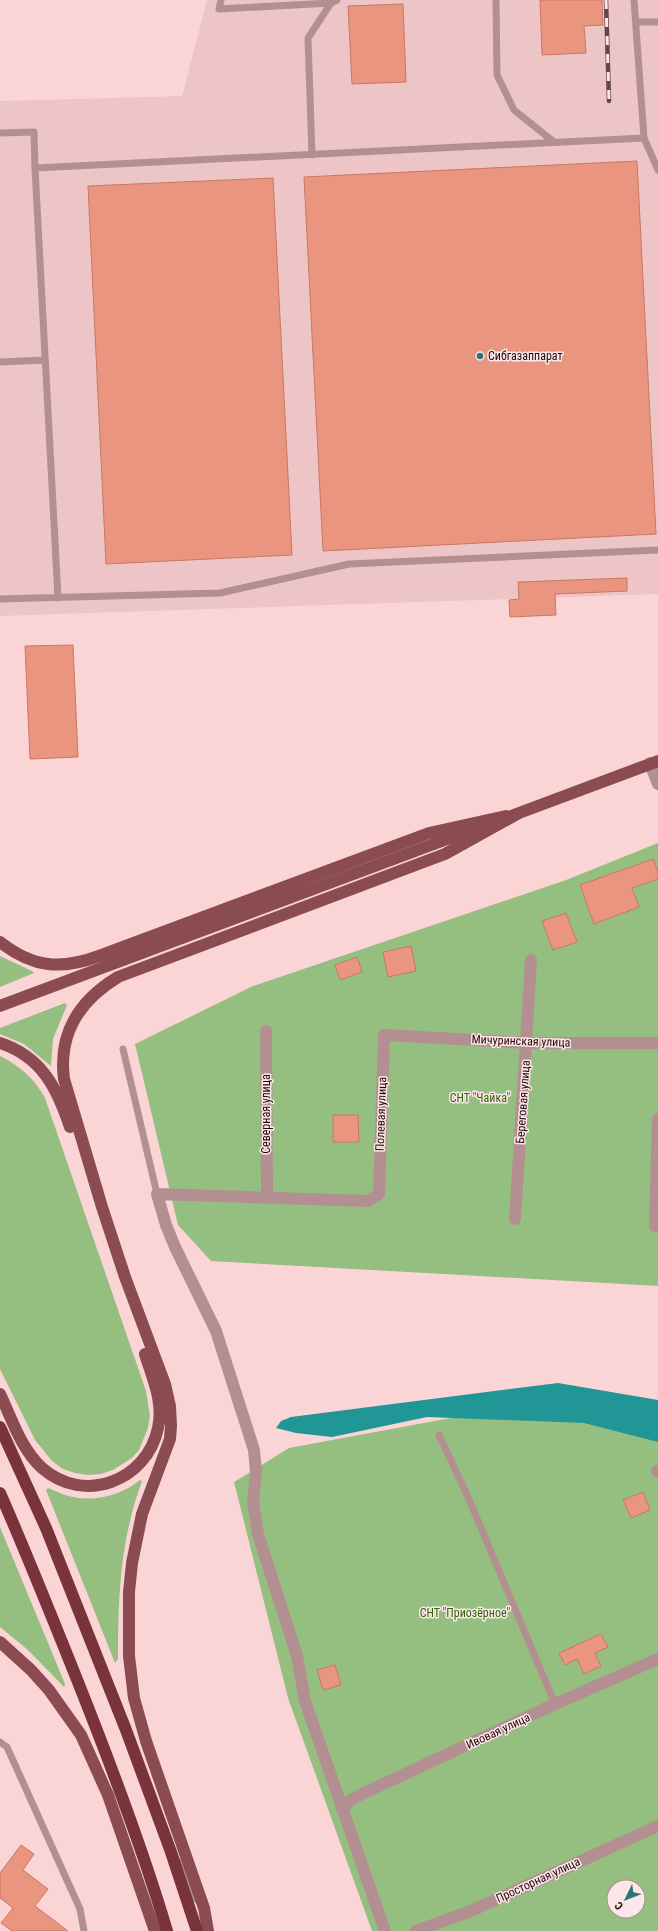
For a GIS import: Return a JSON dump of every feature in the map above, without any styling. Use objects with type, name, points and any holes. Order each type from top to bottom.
[{"type":"highway","points":[[0,1427],[49,1535],[126,1730],[171,1852],[197,1931]]},
{"type":"highway","points":[[0,1493],[101,1741],[167,1931]]},
{"type":"main road","points":[[0,1006],[654,762]]},
{"type":"main road","points":[[0,942],[19,954],[35,961],[59,966],[71,965],[99,956],[429,833],[518,813]]},
{"type":"main road","points":[[209,1931],[204,1908],[146,1741],[131,1679],[128,1630],[129,1592],[132,1563],[142,1514],[165,1453],[171,1426],[168,1397],[125,1277],[102,1207],[64,1079],[64,1049],[70,1026],[81,1007],[89,998],[100,988],[118,977],[445,854],[518,813]]},
{"type":"main road","points":[[0,1043],[25,1056],[44,1072],[51,1082],[60,1098],[83,1162],[102,1207]]},
{"type":"main road","points":[[0,1394],[26,1448],[42,1468],[59,1480],[84,1486],[96,1486],[119,1479],[140,1464],[150,1451],[155,1440],[160,1407],[125,1277]]},
{"type":"main road","points":[[0,1642],[31,1670],[49,1690],[80,1735],[108,1794],[155,1931]]},
{"type":"street","points":[[654,762],[658,784]]},
{"type":"street","name":"Береговая улица","points":[[515,1219],[531,960]]},
{"type":"street","name":"Северная улица","points":[[266,1031],[267,1198]]},
{"type":"street","name":"Мичуринская улица","points":[[384,1035],[527,1043],[658,1042]]},
{"type":"street","name":"Полевая улица","points":[[267,1198],[368,1201],[379,1194],[384,1035]]},
{"type":"street","points":[[655,1226],[658,1119]]},
{"type":"street","points":[[267,1198],[157,1194],[166,1225],[175,1247],[216,1330],[254,1450],[256,1472],[253,1502],[258,1534],[296,1656],[305,1701],[385,1931]]},
{"type":"street","name":"Ивовая улица","points":[[342,1809],[352,1799],[362,1794],[555,1704],[658,1659]]},
{"type":"street","name":"Просторная улица","points":[[416,1931],[471,1911],[658,1826]]},
{"type":"street","points":[[171,1852],[204,1908]]},
{"type":"lane","points":[[221,0],[219,9],[334,1]]},
{"type":"lane","points":[[496,0],[497,76],[514,110],[554,142]]},
{"type":"lane","points":[[634,0],[644,138],[658,170]]},
{"type":"lane","points":[[312,155],[308,38],[334,1]]},
{"type":"lane","points":[[636,22],[658,22]]},
{"type":"lane","points":[[0,133],[34,132],[58,598]]},
{"type":"lane","points":[[35,168],[644,138]]},
{"type":"lane","points":[[0,362],[45,360]]},
{"type":"lane","points":[[0,599],[220,592],[349,564],[658,550]]},
{"type":"lane","points":[[123,1049],[157,1194]]},
{"type":"lane","points":[[439,1435],[468,1497],[555,1704]]},
{"type":"lane","points":[[0,1742],[7,1747],[80,1909],[84,1931]]},
{"type":"shaded area","points":[[207,0],[658,0],[658,594],[0,616],[0,101],[182,96]]},
{"type":"green space","name":"СНТ \"Чайка\"","points":[[658,843],[658,1286],[211,1261],[178,1225],[135,1044],[253,986],[566,880]]},
{"type":"green space","points":[[0,956],[32,971],[34,973],[0,987]]},
{"type":"green space","points":[[65,1003],[67,1005],[53,1039],[51,1066],[24,1044],[0,1034],[0,1028]]},
{"type":"green space","points":[[0,1056],[26,1073],[36,1084],[45,1098],[146,1391],[150,1416],[148,1428],[139,1450],[132,1458],[113,1470],[101,1474],[88,1475],[75,1473],[63,1469],[52,1461],[35,1440],[0,1369]]},
{"type":"green space","name":"СНТ \"Приозёрное\"","points":[[548,1400],[658,1426],[658,1931],[372,1931],[288,1698],[234,1482],[289,1448]]},
{"type":"green space","points":[[140,1480],[142,1481],[129,1525],[125,1547],[120,1591],[118,1659],[115,1663],[46,1490],[48,1488],[65,1495],[95,1498],[104,1497],[123,1491]]},
{"type":"green space","points":[[0,1527],[65,1684],[64,1687],[28,1650],[0,1627]]},
{"type":"water","points":[[558,1383],[658,1400],[658,1442],[584,1423],[427,1417],[332,1437],[296,1433],[276,1428],[281,1421],[291,1417]]},
{"type":"building","points":[[540,0],[602,0],[603,25],[584,26],[586,53],[542,55]]},
{"type":"building","points":[[403,4],[406,82],[352,84],[348,6]]},
{"type":"building","name":"Сибгазаппарат","points":[[637,161],[656,534],[323,551],[304,177]]},
{"type":"building","points":[[273,178],[292,555],[106,564],[88,186]]},
{"type":"building","points":[[627,578],[627,591],[555,594],[556,615],[510,617],[509,600],[519,599],[518,582]]},
{"type":"building","points":[[73,645],[78,757],[30,759],[25,646]]},
{"type":"building","points":[[653,859],[658,872],[658,879],[632,888],[639,907],[594,924],[580,885]]},
{"type":"building","points":[[566,913],[577,942],[553,950],[542,921]]},
{"type":"building","points":[[411,946],[416,971],[388,977],[383,952]]},
{"type":"building","points":[[357,957],[362,972],[340,980],[335,965]]},
{"type":"building","points":[[333,1115],[358,1115],[359,1142],[333,1142]]},
{"type":"building","points":[[643,1492],[650,1510],[631,1518],[623,1500]]},
{"type":"building","points":[[601,1634],[608,1647],[595,1653],[601,1666],[584,1674],[577,1659],[565,1665],[559,1653]]},
{"type":"building","points":[[335,1665],[341,1685],[323,1690],[317,1670]]},
{"type":"building","points":[[21,1845],[34,1854],[23,1870],[48,1889],[35,1906],[68,1931],[12,1931],[1,1923],[13,1908],[0,1898],[0,1873]]},
{"type":"railway","points":[[606,0],[609,101]]},
{"type":"place","name":"Сибгазаппарат","points":[[480,356]]}]
